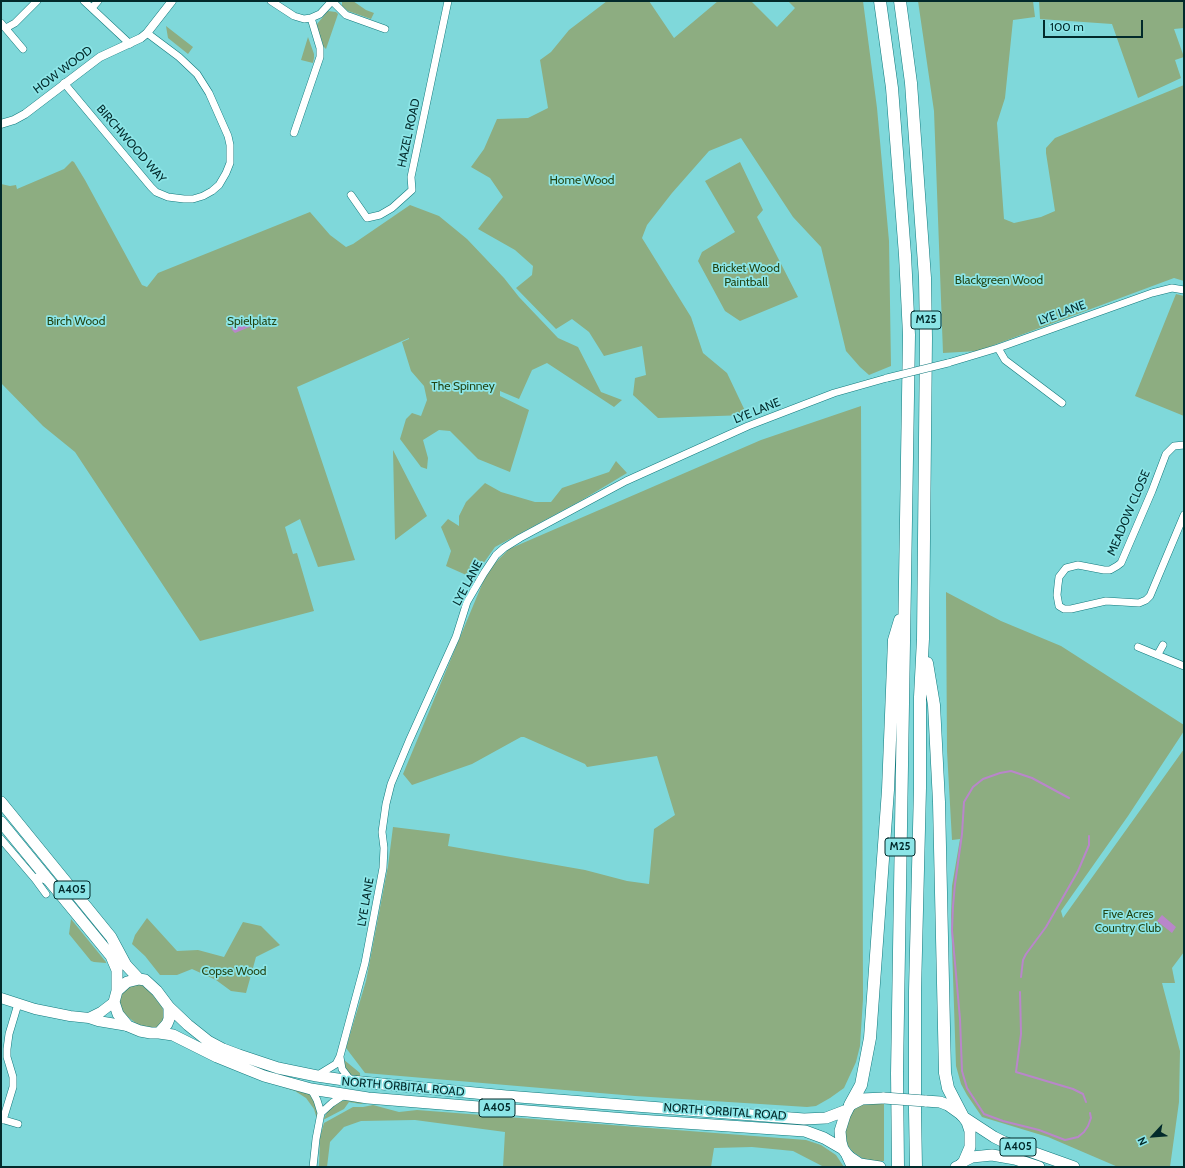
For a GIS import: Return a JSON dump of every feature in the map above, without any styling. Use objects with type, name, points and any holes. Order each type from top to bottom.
[{"type":"highway","name":"M25","points":[[880,1],[892,96],[905,255],[908,327],[897,1073],[898,1167]]},
{"type":"highway","name":"M25","points":[[900,1],[912,83],[925,278],[926,338],[923,639],[920,697],[920,788],[915,998],[916,1167]]},
{"type":"highway","name":"M25","points":[[849,1108],[861,1085],[870,1038],[888,790],[894,640],[904,609]]},
{"type":"highway","name":"M25","points":[[923,639],[934,705],[935,720],[939,802],[945,1073],[948,1088],[964,1116]]},
{"type":"highway","name":"A405","points":[[1,802],[111,937],[129,969],[140,979]]},
{"type":"highway","name":"A405","points":[[1,822],[111,956],[117,970],[117,990]]},
{"type":"highway","points":[[140,979],[150,984],[169,1007],[169,1019],[167,1024],[159,1033],[140,1032],[128,1026],[118,1014],[114,1002],[117,990],[128,982],[140,979]]},
{"type":"highway","name":"NORTH ORBITAL ROAD","points":[[169,1007],[197,1033],[223,1048],[260,1063],[317,1076],[351,1081],[506,1096],[804,1119],[826,1118],[849,1108],[862,1099],[884,1098],[940,1102],[948,1105],[964,1116]]},
{"type":"highway","name":"NORTH ORBITAL ROAD","points":[[159,1033],[173,1035],[217,1057],[264,1076],[311,1089],[344,1095],[630,1119],[806,1131],[824,1138],[848,1157],[860,1164],[880,1167]]},
{"type":"highway","points":[[848,1157],[841,1142],[840,1131],[842,1122],[849,1108]]},
{"type":"highway","points":[[960,1165],[970,1147],[970,1131],[964,1116]]},
{"type":"highway","name":"A405","points":[[964,1116],[994,1137],[1004,1142],[1074,1167]]},
{"type":"highway","name":"A405","points":[[960,1165],[972,1158],[992,1156],[1014,1159],[1039,1167]]},
{"type":"main road","points":[[1,998],[35,1009],[128,1026]]},
{"type":"main road","points":[[89,1018],[101,1012],[114,1002]]},
{"type":"street","points":[[23,48],[3,26],[15,23],[37,1]]},
{"type":"street","points":[[84,1],[130,44]]},
{"type":"street","points":[[92,8],[98,1]]},
{"type":"street","name":"HOW WOOD","points":[[1,124],[14,120],[25,114],[64,83],[106,53],[130,44],[147,33],[172,1]]},
{"type":"street","points":[[271,1],[294,16],[304,18],[311,18],[320,14],[332,1],[346,15],[385,29]]},
{"type":"street","name":"HAZEL ROAD","points":[[351,195],[367,218],[380,215],[392,208],[412,190],[411,177],[448,1]]},
{"type":"street","points":[[294,133],[320,57],[320,48],[311,18]]},
{"type":"street","name":"BIRCHWOOD WAY","points":[[64,83],[156,192],[168,197],[184,200],[203,196],[212,191],[219,185],[230,163],[230,144],[228,136],[209,93],[197,74],[179,57],[147,33]]},
{"type":"street","name":"LYE LANE","points":[[317,1076],[336,1064],[340,1056],[366,963],[383,868],[384,848],[382,832],[386,804],[392,784],[408,741],[456,637],[467,602],[496,555],[520,538],[640,474],[762,420],[834,393],[948,363],[998,348],[1152,293],[1172,288],[1184,290]]},
{"type":"street","points":[[998,348],[1005,360],[1062,404]]},
{"type":"street","name":"MEADOW CLOSE","points":[[1184,445],[1174,446],[1166,454],[1121,563],[1114,568],[1104,570],[1078,566],[1066,568],[1059,577],[1056,595],[1059,606],[1064,609],[1071,610],[1106,602],[1139,603],[1146,600],[1150,596],[1184,514]]},
{"type":"street","points":[[1158,654],[1162,646]]},
{"type":"street","points":[[1138,647],[1184,666]]},
{"type":"street","points":[[1,839],[46,894]]},
{"type":"street","points":[[35,880],[37,878],[52,883]]},
{"type":"street","points":[[18,1004],[8,1041],[7,1058],[13,1087],[2,1119],[18,1124]]},
{"type":"street","points":[[340,1056],[342,1068],[351,1081]]},
{"type":"street","points":[[311,1089],[317,1100],[321,1113],[313,1167]]},
{"type":"street","points":[[321,1113],[332,1102],[344,1095]]},
{"type":"green space","points":[[342,1],[353,1],[366,10],[374,13],[371,19],[348,11],[342,6]]},
{"type":"green space","name":"Home Wood","points":[[607,1],[649,1],[674,38],[718,1],[751,1],[777,27],[795,8],[788,1],[863,1],[877,108],[889,241],[891,366],[869,375],[846,351],[821,247],[793,217],[741,138],[709,151],[672,193],[647,225],[642,238],[691,317],[703,353],[727,373],[747,415],[658,418],[633,395],[635,378],[646,375],[642,346],[604,356],[589,332],[572,319],[556,329],[516,288],[532,275],[533,266],[515,250],[478,229],[503,197],[490,178],[471,167],[484,149],[497,119],[528,118],[548,108],[540,60],[551,52],[569,30]]},
{"type":"green space","name":"Blackgreen Wood","points":[[918,1],[1033,1],[1035,17],[1013,20],[1005,98],[997,123],[1004,219],[1014,223],[1041,217],[1055,211],[1046,148],[1055,138],[1184,85],[1184,281],[1174,278],[978,351],[943,353],[934,111]]},
{"type":"green space","points":[[1039,1],[1184,1],[1184,28],[1174,29],[1184,57],[1175,60],[1181,78],[1138,98],[1112,24],[1040,19]]},
{"type":"green space","points":[[328,11],[336,12],[338,14],[326,49],[323,46],[316,28],[317,24]]},
{"type":"green space","points":[[166,26],[193,47],[188,54],[168,38]]},
{"type":"green space","points":[[308,37],[314,54],[313,63],[301,60]]},
{"type":"green space","points":[[72,161],[85,180],[142,285],[147,287],[158,273],[310,212],[330,235],[346,247],[353,244],[410,205],[439,216],[467,239],[558,338],[578,347],[601,392],[622,400],[614,407],[547,363],[532,370],[519,399],[500,391],[500,396],[529,410],[510,472],[478,459],[450,431],[439,430],[423,440],[428,458],[427,469],[421,467],[400,439],[406,419],[412,413],[421,416],[427,400],[424,386],[411,371],[402,342],[409,338],[297,387],[355,560],[318,567],[300,519],[285,527],[293,554],[297,553],[314,611],[200,641],[75,452],[43,426],[1,383],[1,184],[10,186],[16,185],[17,189],[64,169]]},
{"type":"green space","name":"Bricket Wood Paintball","points":[[740,162],[763,210],[757,217],[798,297],[740,321],[725,311],[698,261],[702,252],[735,232],[705,181]]},
{"type":"green space","points":[[1176,294],[1184,296],[1184,416],[1135,396]]},
{"type":"green space","points":[[861,406],[863,999],[860,1046],[856,1062],[844,1088],[816,1106],[807,1107],[635,1096],[365,1073],[346,1048],[366,981],[388,866],[393,827],[450,834],[448,846],[585,870],[627,881],[649,884],[654,829],[675,815],[657,756],[587,767],[585,764],[521,737],[472,764],[412,785],[403,774],[488,570],[509,549],[761,440]]},
{"type":"green space","points":[[393,450],[427,516],[395,540]]},
{"type":"green space","points":[[616,461],[627,473],[582,500],[495,547],[473,578],[446,566],[451,551],[441,527],[448,519],[459,526],[459,516],[466,502],[485,483],[501,492],[535,502],[551,502],[562,488],[609,472]]},
{"type":"green space","name":"Five Acres Country Club","points":[[946,592],[1001,621],[1061,646],[1184,725],[1184,731],[1128,816],[1061,911],[1063,918],[1184,749],[1184,952],[1172,968],[1175,983],[1162,983],[1180,1051],[1179,1102],[1170,1167],[1118,1167],[1048,1137],[982,1117],[961,1084],[956,1066],[951,916],[952,886],[960,839],[952,840],[947,751]]},
{"type":"green space","name":"Copse Wood","points":[[147,918],[177,951],[198,950],[224,957],[243,922],[261,926],[280,945],[256,957],[246,993],[231,991],[216,980],[192,969],[177,975],[160,975],[145,956],[132,944],[135,935]]},
{"type":"green space","points":[[71,919],[106,963],[91,961],[69,934]]},
{"type":"green space","points":[[136,984],[142,985],[148,989],[162,1007],[164,1013],[163,1019],[158,1027],[153,1029],[137,1024],[124,1014],[120,1007],[119,1002],[122,993],[125,989]]},
{"type":"green space","points":[[343,1059],[360,1073],[360,1079],[349,1074]]},
{"type":"green space","points":[[282,1087],[308,1093],[313,1097],[317,1108],[317,1119],[314,1109],[306,1098],[295,1091]]},
{"type":"green space","points":[[350,1099],[364,1103],[349,1102],[344,1109],[323,1120],[329,1109],[338,1102]]},
{"type":"green space","points":[[884,1101],[884,1161],[870,1161],[853,1152],[848,1146],[844,1129],[852,1112],[858,1106],[867,1103]]},
{"type":"green space","points":[[373,1105],[399,1112],[417,1110],[806,1140],[821,1145],[836,1155],[844,1167],[824,1167],[793,1151],[752,1147],[714,1148],[711,1167],[503,1167],[505,1132],[415,1120],[361,1121],[344,1127],[330,1142],[327,1167],[319,1167],[320,1137],[324,1123],[353,1107]]},
{"type":"shaded area","points":[[248,318],[251,320],[252,326],[235,333],[232,330],[231,325]]},
{"type":"shaded area","points":[[1162,915],[1176,927],[1172,933],[1157,921]]},
{"type":"waterway","points":[[1069,798],[1032,778],[1011,771],[983,779],[973,787],[964,802],[962,834],[955,884],[952,930],[960,1019],[962,1071],[967,1088],[984,1114],[1003,1121],[1039,1130],[1065,1140],[1078,1137],[1084,1132],[1091,1118],[1090,1113]]},
{"type":"waterway","points":[[1021,977],[1023,960],[1046,927],[1078,871],[1089,845],[1089,836]]},
{"type":"waterway","points":[[1020,992],[1021,1034],[1016,1072],[1073,1089],[1083,1094],[1086,1102]]},
{"type":"park label","name":"Birch Wood","points":[[76,321]]},
{"type":"park label","name":"Spielplatz","points":[[252,321]]},
{"type":"park label","name":"The Spinney","points":[[463,386]]}]
